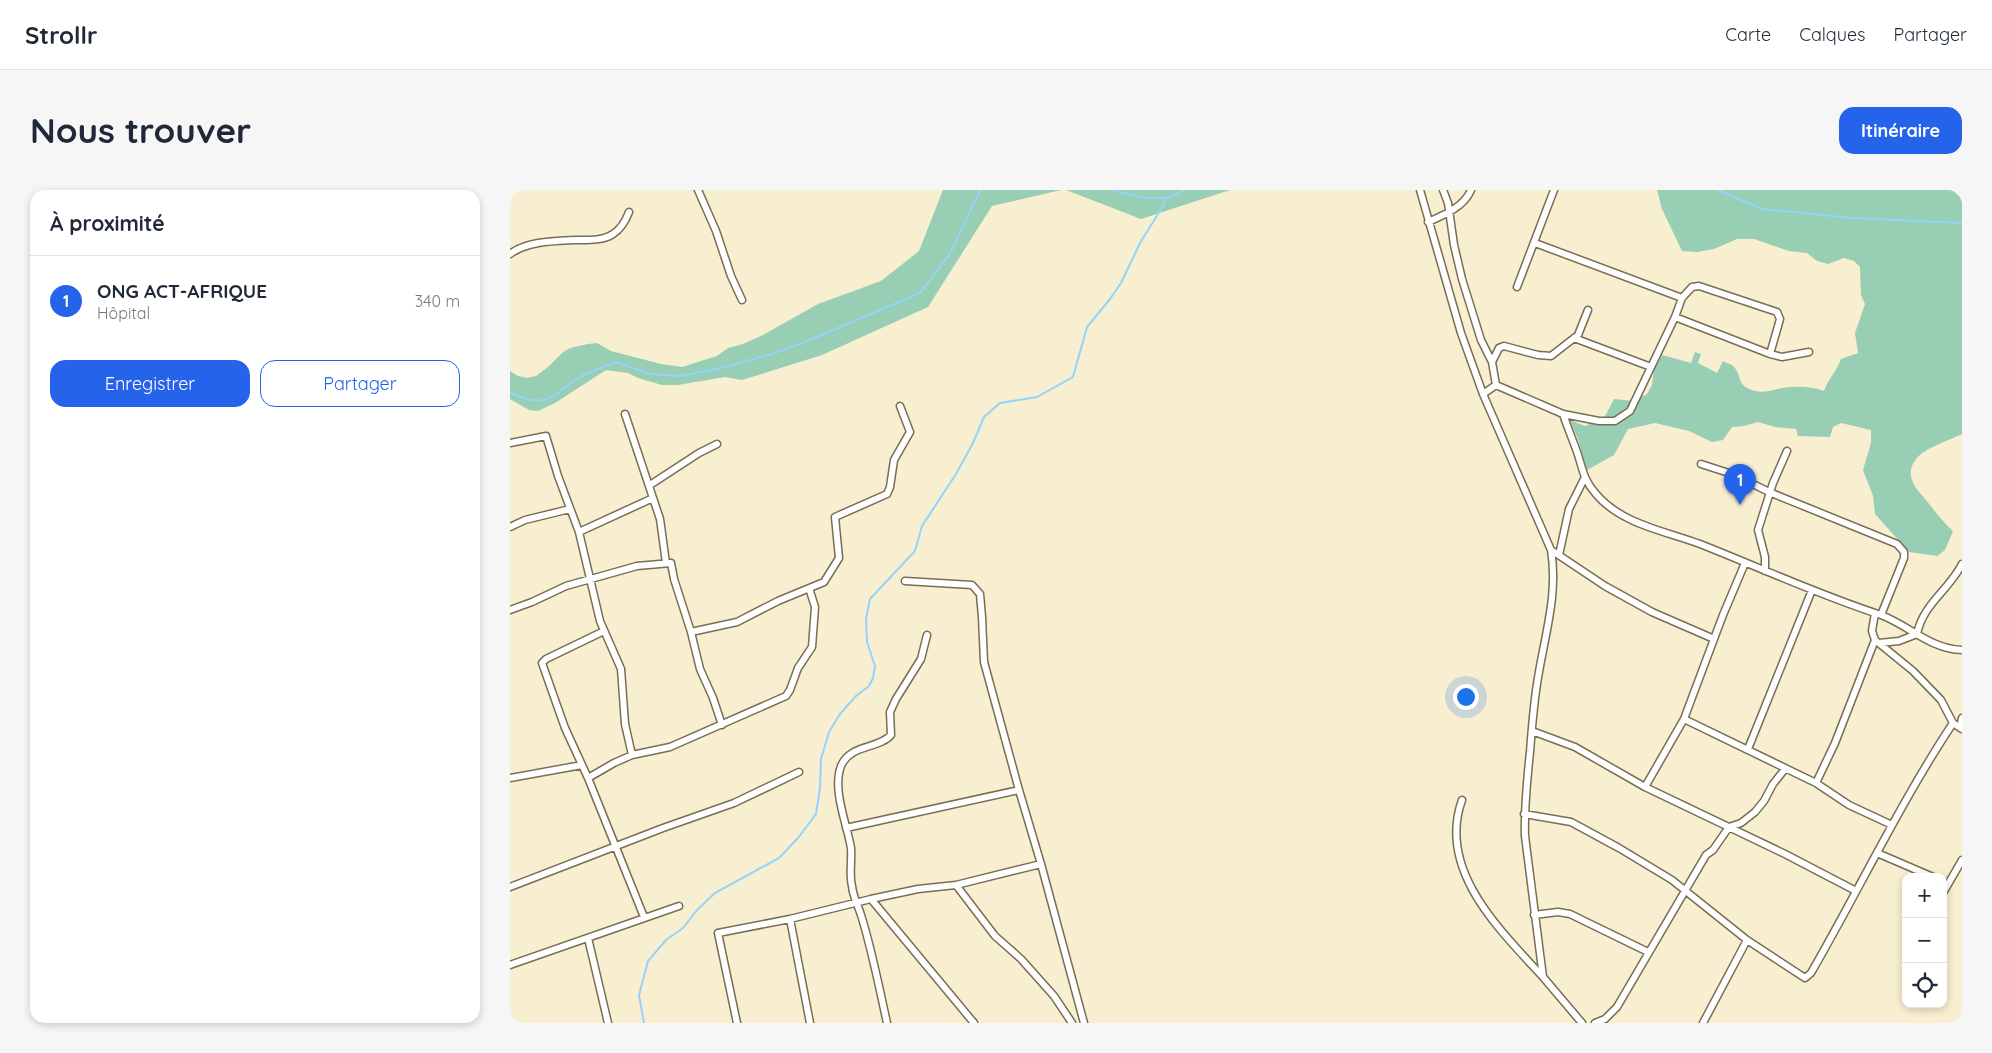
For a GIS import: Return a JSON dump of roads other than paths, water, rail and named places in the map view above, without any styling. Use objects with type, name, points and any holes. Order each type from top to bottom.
[{"type":"street","points":[[698,190],[742,300]]},
{"type":"street","points":[[1420,190],[1461,333],[1483,394],[1552,550],[1554,576],[1550,618],[1539,673],[1524,814],[1534,915],[1543,977]]},
{"type":"street","points":[[1443,190],[1450,212],[1454,244],[1462,279],[1481,340],[1492,362],[1496,385]]},
{"type":"street","points":[[1428,222],[1450,212],[1467,198],[1471,190]]},
{"type":"street","points":[[1517,287],[1554,190]]},
{"type":"street","points":[[510,254],[518,249],[539,244],[610,236],[619,230],[629,212]]},
{"type":"street","points":[[1535,244],[1682,298]]},
{"type":"street","points":[[1496,385],[1563,414],[1599,421],[1615,421],[1630,411],[1636,402],[1682,298],[1692,287],[1699,286],[1777,312],[1780,319],[1770,354]]},
{"type":"street","points":[[1492,362],[1501,347],[1548,357],[1555,354],[1580,331],[1588,310]]},
{"type":"street","points":[[1675,317],[1770,354],[1782,357],[1808,352]]},
{"type":"street","points":[[1574,338],[1651,367]]},
{"type":"street","points":[[1483,394],[1496,385]]},
{"type":"street","points":[[691,632],[738,622],[778,601],[824,582],[840,558],[835,517],[887,494],[894,460],[910,432],[900,406]]},
{"type":"street","points":[[625,414],[660,519],[666,563]]},
{"type":"street","points":[[1563,414],[1577,451],[1584,479],[1605,504],[1625,516],[1878,614],[1901,624],[1934,644],[1962,650]]},
{"type":"street","points":[[510,443],[546,436],[579,532],[595,603],[604,631],[620,669],[626,724],[632,755]]},
{"type":"street","points":[[650,485],[690,458],[717,444]]},
{"type":"street","points":[[1765,571],[1765,557],[1758,530],[1769,492],[1787,451]]},
{"type":"street","points":[[1701,464],[1735,475],[1769,492],[1891,542],[1901,548],[1904,552],[1904,558],[1872,631],[1877,641],[1913,671],[1941,700],[1953,723],[1961,728],[1962,718]]},
{"type":"street","points":[[1559,555],[1569,509],[1584,479]]},
{"type":"street","points":[[579,532],[653,498]]},
{"type":"street","points":[[510,527],[525,520],[570,509]]},
{"type":"street","points":[[1552,550],[1605,586],[1652,612],[1714,640]]},
{"type":"street","points":[[510,610],[566,586],[637,566],[671,562],[674,579],[691,632],[700,669],[722,725]]},
{"type":"street","points":[[1645,788],[1684,720],[1745,563]]},
{"type":"street","points":[[1917,634],[1920,620],[1927,609],[1957,573],[1962,564]]},
{"type":"street","points":[[905,582],[972,585],[980,594],[984,662],[1084,1023]]},
{"type":"street","points":[[588,778],[632,755],[670,747],[781,699],[790,690],[798,668],[812,647],[815,607],[809,588]]},
{"type":"street","points":[[1748,749],[1812,590]]},
{"type":"street","points":[[604,631],[546,659],[542,663],[564,723],[644,917]]},
{"type":"street","points":[[1877,641],[1899,640],[1917,634]]},
{"type":"street","points":[[887,1023],[851,885],[850,848],[840,796],[840,775],[842,765],[847,757],[863,747],[886,740],[891,735],[890,712],[921,659],[927,635]]},
{"type":"street","points":[[1816,783],[1877,641]]},
{"type":"street","points":[[1684,720],[1816,783],[1844,802],[1892,825]]},
{"type":"street","points":[[1524,814],[1571,822],[1657,871],[1685,890],[1747,940],[1805,978],[1811,973],[1927,762],[1953,723]]},
{"type":"street","points":[[1532,731],[1575,747],[1645,788],[1729,827],[1856,891]]},
{"type":"street","points":[[510,778],[582,765]]},
{"type":"street","points":[[1595,1023],[1605,1019],[1617,1007],[1706,856],[1713,850],[1729,827],[1742,823],[1755,812],[1785,769]]},
{"type":"street","points":[[510,887],[734,803],[799,772]]},
{"type":"street","points":[[846,828],[1019,790]]},
{"type":"street","points":[[1462,800],[1457,814],[1456,831],[1463,869],[1486,912],[1582,1023]]},
{"type":"street","points":[[1877,853],[1924,873]]},
{"type":"street","points":[[1947,881],[1962,860]]},
{"type":"street","points":[[737,1023],[718,933],[857,903],[871,898],[956,884],[1041,864]]},
{"type":"street","points":[[956,884],[996,936],[1021,959],[1054,996],[1072,1023]]},
{"type":"street","points":[[871,898],[974,1023]]},
{"type":"street","points":[[510,965],[679,906]]},
{"type":"street","points":[[1534,915],[1558,912],[1570,914],[1648,952]]},
{"type":"street","points":[[790,918],[810,1023]]},
{"type":"street","points":[[588,938],[608,1023]]},
{"type":"street","points":[[1702,1023],[1747,940]]},
{"type":"waterway","points":[[510,393],[533,400],[548,398],[580,377],[616,362],[650,374],[680,376],[721,368],[775,353],[810,340],[920,293],[950,254],[980,190]]},
{"type":"waterway","points":[[1113,190],[1149,198],[1177,195],[1184,190]]},
{"type":"waterway","points":[[1718,190],[1762,209],[1852,218],[1962,223]]},
{"type":"waterway","points":[[644,1023],[639,995],[648,961],[666,940],[683,928],[697,910],[715,893],[779,858],[798,838],[816,814],[820,788],[821,759],[829,732],[840,714],[856,696],[869,686],[873,678],[875,666],[867,642],[866,619],[870,599],[915,551],[922,526],[956,474],[973,443],[984,417],[1000,403],[1037,397],[1073,377],[1087,327],[1121,283],[1140,243],[1163,206],[1165,198]]},
{"type":"place","name":"ONG ACT-AFRIQUE","points":[[1740,505]]}]
